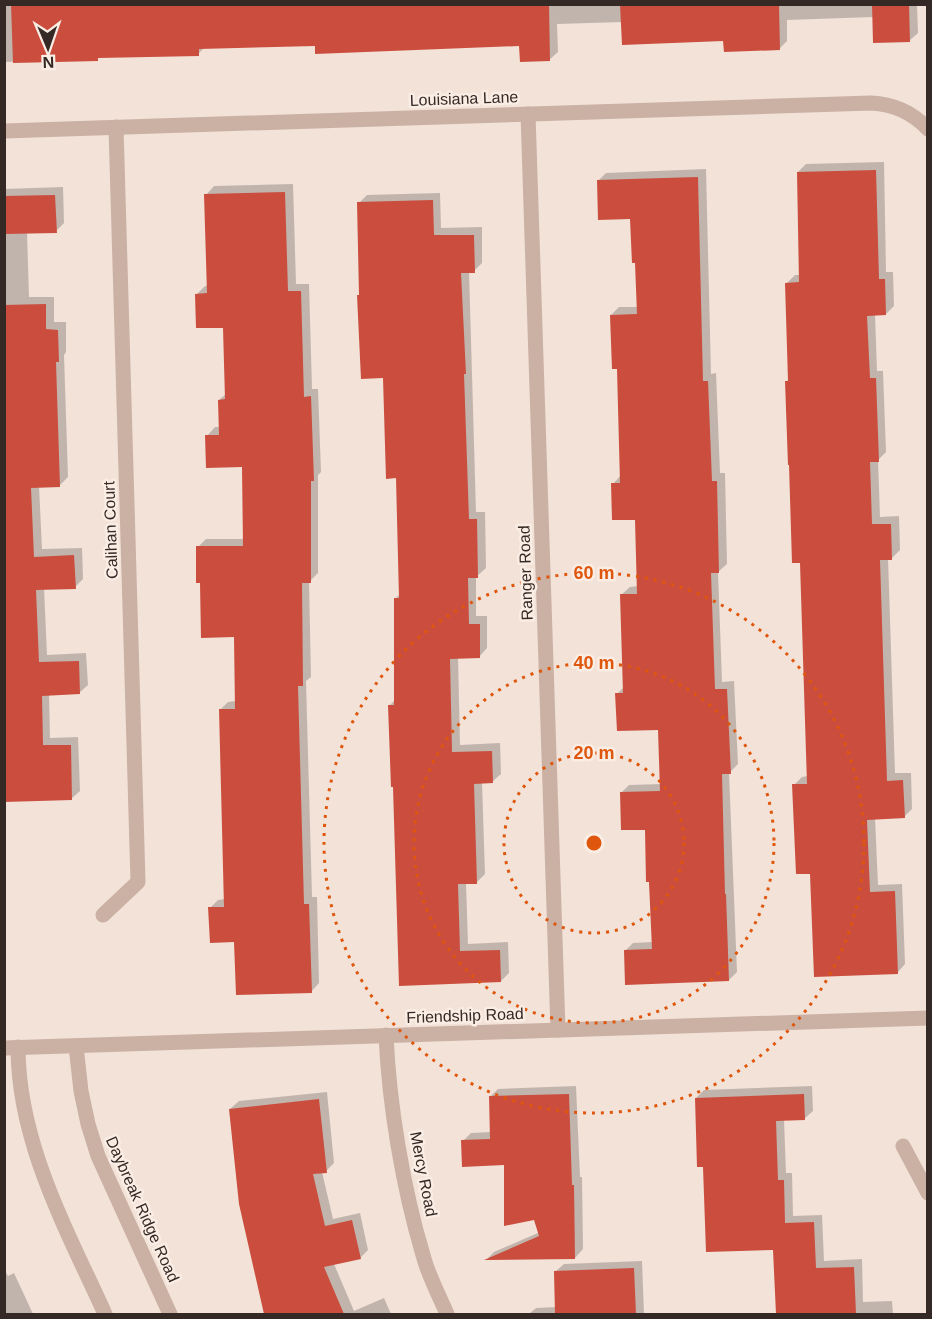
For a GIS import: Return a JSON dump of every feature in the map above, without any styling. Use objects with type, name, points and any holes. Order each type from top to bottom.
[{"type":"street","name":"Louisiana Lane","points":[[4,131],[871,103],[892,105],[902,109],[924,125]]},
{"type":"street","name":"Ranger Road","points":[[528,114],[558,1030]]},
{"type":"street","name":"Calihan Court","points":[[102,915],[138,882],[116,128]]},
{"type":"street","name":"Friendship Road","points":[[11,1048],[927,1018]]},
{"type":"street","name":"Mercy Road","points":[[386,1035],[387,1059],[402,1169],[423,1256],[447,1314]]},
{"type":"street","name":"Daybreak Ridge Road","points":[[76,1046],[81,1091],[98,1156],[170,1314]]},
{"type":"street","points":[[11,1048],[36,1154],[105,1314]]},
{"type":"street","points":[[903,1146],[927,1193]]},
{"type":"building","points":[[11,4],[549,4],[550,61],[520,62],[519,46],[315,54],[315,46],[199,49],[199,56],[13,63]]},
{"type":"building","points":[[620,4],[779,4],[780,50],[724,52],[723,41],[622,45]]},
{"type":"building","points":[[872,4],[909,4],[910,42],[873,43]]},
{"type":"building","points":[[876,170],[879,279],[885,279],[886,315],[867,316],[870,378],[876,378],[879,462],[870,462],[872,524],[891,524],[892,560],[880,560],[887,781],[903,780],[905,818],[867,820],[870,892],[895,891],[898,974],[814,977],[810,874],[796,874],[792,784],[807,784],[800,563],[792,563],[785,381],[788,381],[785,283],[799,282],[797,172]]},
{"type":"building","points":[[698,177],[703,381],[708,381],[712,481],[717,481],[719,573],[711,573],[715,689],[727,689],[731,774],[722,774],[729,981],[625,985],[624,950],[652,949],[649,882],[646,882],[645,830],[621,830],[620,792],[660,791],[658,730],[617,731],[615,693],[623,693],[620,594],[637,594],[635,520],[612,520],[611,483],[620,483],[617,369],[612,369],[610,315],[637,314],[630,219],[598,220],[597,180]]},
{"type":"building","points":[[285,192],[288,291],[301,291],[304,397],[311,396],[314,481],[311,481],[311,583],[302,583],[303,686],[298,686],[304,904],[309,904],[312,993],[236,995],[234,942],[210,943],[208,907],[224,907],[219,709],[235,709],[234,637],[201,638],[200,583],[196,583],[196,546],[243,546],[242,467],[206,468],[205,435],[219,435],[218,400],[225,399],[223,328],[196,328],[195,294],[207,293],[204,194]]},
{"type":"building","points":[[55,195],[57,233],[4,234],[4,196]]},
{"type":"building","points":[[433,200],[434,235],[474,235],[475,273],[461,273],[469,519],[477,519],[478,578],[468,578],[469,624],[480,624],[480,658],[450,659],[452,752],[492,751],[493,783],[474,784],[477,884],[458,884],[460,951],[500,950],[501,982],[399,986],[388,705],[394,705],[394,598],[399,598],[396,478],[386,479],[383,378],[361,379],[357,295],[359,295],[357,202]]},
{"type":"building","points":[[46,304],[46,329],[58,330],[59,362],[56,362],[60,487],[31,488],[34,557],[74,555],[76,589],[36,590],[39,662],[79,661],[80,694],[42,696],[43,745],[71,745],[72,800],[4,802],[4,305]]},
{"type":"building","points":[[569,1094],[575,1259],[484,1260],[539,1236],[534,1220],[504,1226],[504,1165],[462,1167],[461,1140],[490,1139],[489,1096]]},
{"type":"building","points":[[804,1094],[805,1120],[776,1121],[778,1180],[784,1180],[785,1223],[814,1222],[816,1268],[854,1267],[856,1314],[776,1314],[773,1250],[706,1252],[703,1167],[697,1167],[695,1098]]},
{"type":"building","points":[[319,1099],[327,1173],[313,1174],[325,1226],[352,1220],[361,1259],[324,1267],[344,1314],[264,1314],[239,1204],[229,1109]]},
{"type":"building","points":[[634,1268],[636,1314],[555,1314],[554,1271]]}]
